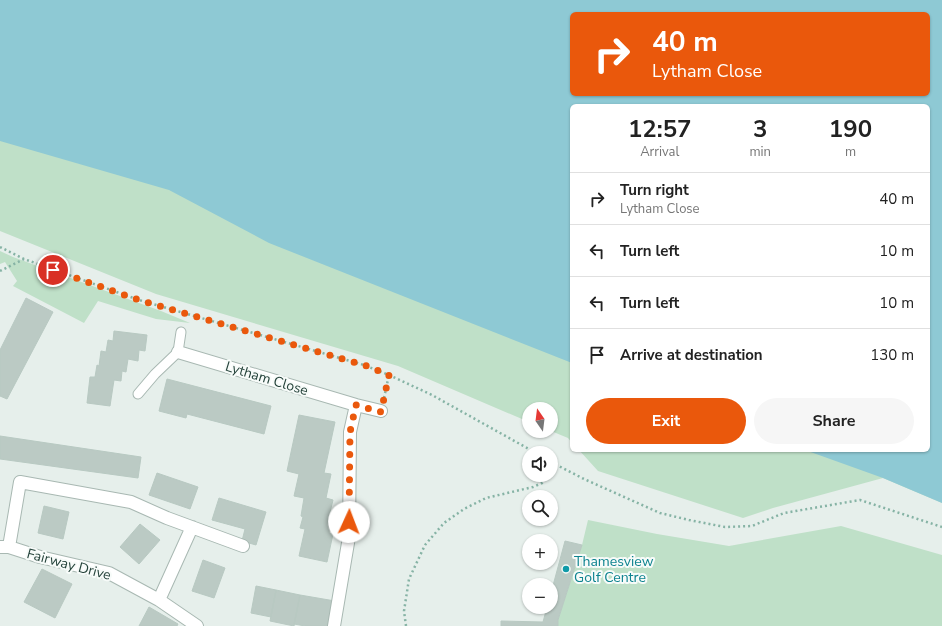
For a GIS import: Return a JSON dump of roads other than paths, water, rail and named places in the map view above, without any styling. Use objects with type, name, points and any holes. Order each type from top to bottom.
[{"type":"street","name":"Lytham Close","points":[[178,352],[381,412]]},
{"type":"street","points":[[334,626],[349,537],[350,432],[356,405]]},
{"type":"street","points":[[5,547],[20,482],[131,502],[167,518],[243,546]]},
{"type":"street","points":[[159,600],[192,527]]},
{"type":"street","name":"Fairway Drive","points":[[5,547],[40,557],[109,573],[159,600],[198,626]]},
{"type":"lane","points":[[138,394],[155,374],[178,352],[181,332]]},
{"type":"water","points":[[0,0],[942,0],[942,503],[883,478],[811,452],[930,452],[930,104],[570,104],[570,362],[269,243],[169,190],[0,141]]},
{"type":"place","name":"Thamesview Golf Centre","points":[[566,569]]}]
